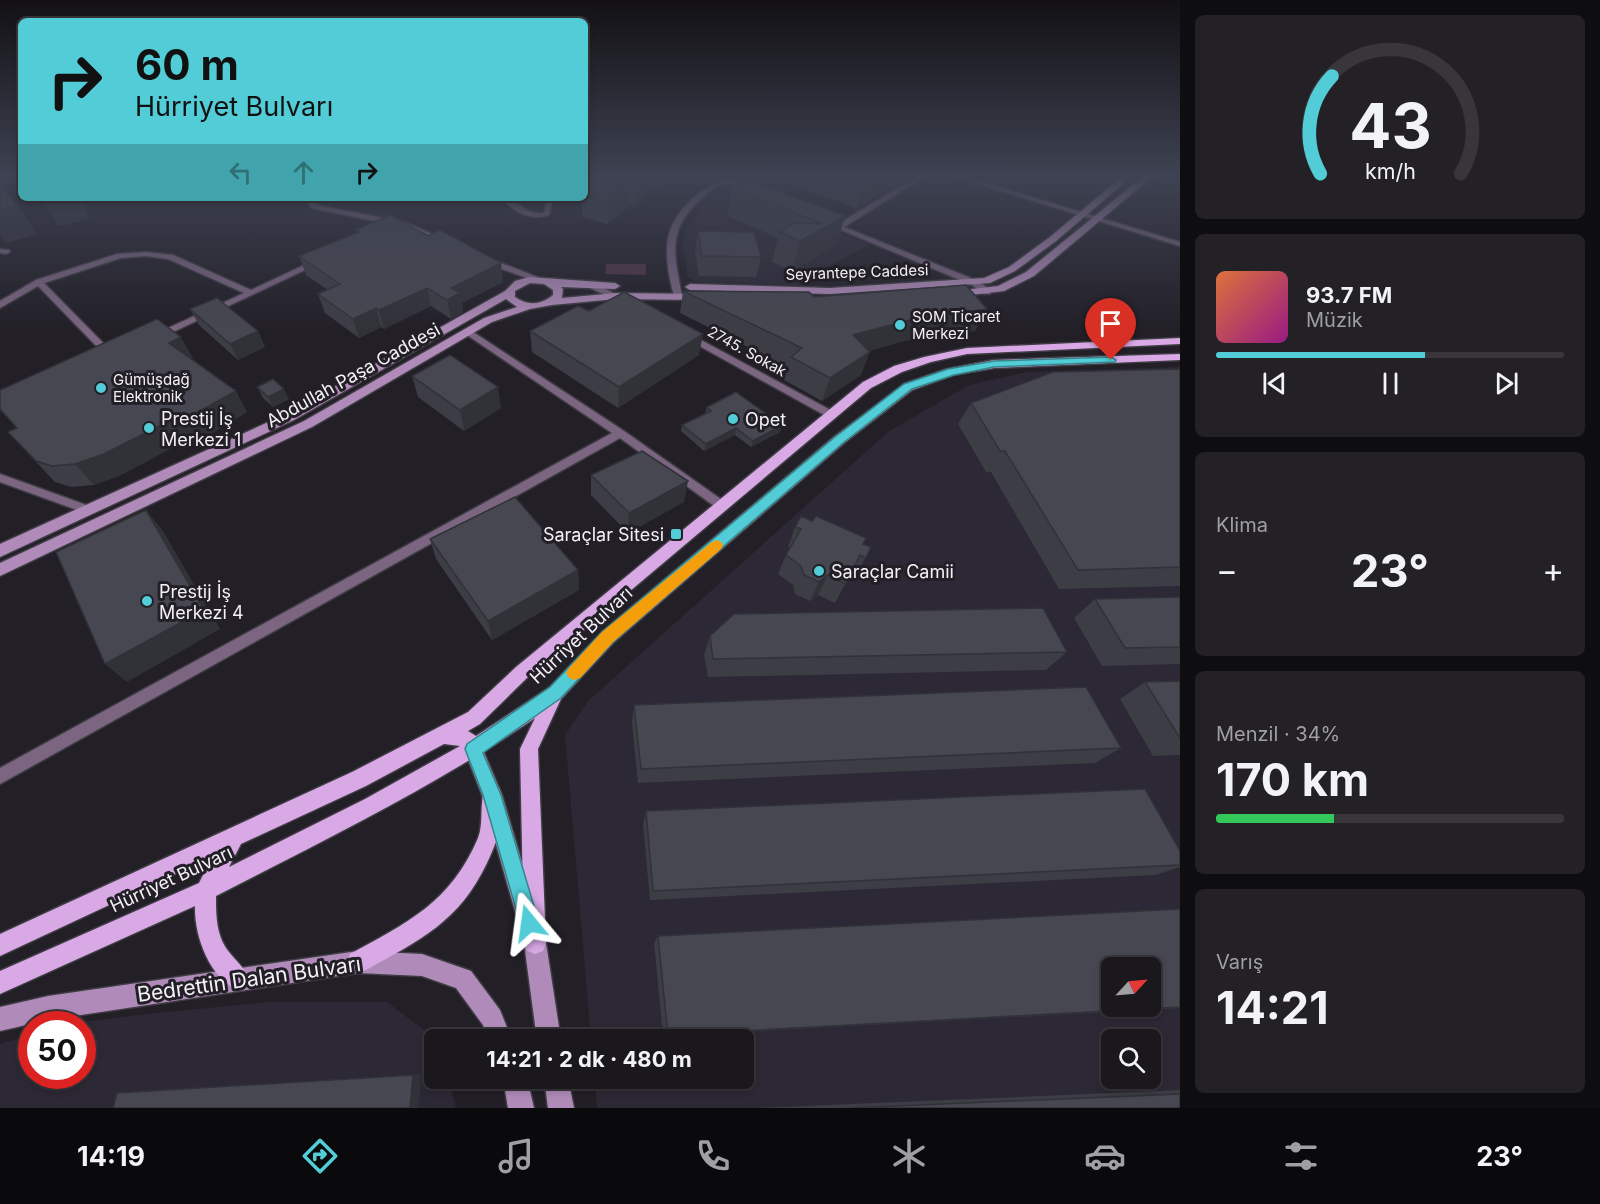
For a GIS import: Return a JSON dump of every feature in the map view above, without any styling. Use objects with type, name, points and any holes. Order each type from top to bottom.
[{"type":"main road","name":"Seyrantepe Caddesi","points":[[551,302],[677,292],[830,291],[975,283],[995,278],[1012,269],[1066,228]]},
{"type":"main road","name":"Seyrantepe Caddesi","points":[[546,281],[677,292],[838,301],[987,292],[1000,289],[1030,274],[1086,228]]},
{"type":"main road","name":"Abdullah Paşa Caddesi","points":[[0,551],[290,417],[524,281],[546,281]]},
{"type":"main road","points":[[546,281],[559,292],[551,302]]},
{"type":"main road","points":[[512,289],[514,302],[529,306]]},
{"type":"main road","name":"Abdullah Paşa Caddesi","points":[[0,570],[308,424],[488,320],[529,306],[551,302]]},
{"type":"main road","name":"Hürriyet Bulvarı","points":[[0,945],[359,779],[474,718],[522,672],[721,505],[867,385],[898,369],[928,358],[967,351],[1180,341]]},
{"type":"main road","name":"Hürriyet Bulvarı","points":[[0,983],[206,890],[372,806],[473,749],[556,693],[608,637],[839,440],[908,387],[951,372],[994,364],[1180,357]]},
{"type":"main road","points":[[547,1029],[535,944],[529,749],[556,693]]},
{"type":"main road","points":[[442,735],[457,735],[469,740],[492,795],[535,944]]},
{"type":"main road","points":[[358,962],[417,930],[448,905],[473,870],[489,837],[492,795]]},
{"type":"main road","points":[[233,838],[206,890],[205,923],[218,957],[238,979]]},
{"type":"main road","name":"Bedrettin Dalan Bulvarı","points":[[0,1019],[48,1008],[358,962],[422,965],[463,979],[492,1018],[496,1029]]},
{"type":"main road","points":[[517,1089],[521,1108]]},
{"type":"main road","points":[[558,1089],[561,1108]]},
{"type":"street","points":[[411,228],[450,243]]},
{"type":"street","points":[[675,228],[672,235],[677,292]]},
{"type":"street","points":[[840,228],[975,283],[987,292]]},
{"type":"street","points":[[1129,228],[1180,244]]},
{"type":"street","points":[[0,304],[39,282],[120,256],[146,254],[170,257],[251,293]]},
{"type":"street","points":[[480,258],[500,267],[546,281]]},
{"type":"street","points":[[144,342],[326,259]]},
{"type":"street","points":[[500,267],[512,276],[512,289]]},
{"type":"street","points":[[39,282],[111,357]]},
{"type":"street","points":[[594,286],[636,307]]},
{"type":"street","name":"2745. Sokak","points":[[677,330],[832,415]]},
{"type":"street","points":[[467,331],[620,433],[721,505]]},
{"type":"street","points":[[101,362],[122,352]]},
{"type":"street","points":[[0,776],[620,433]]},
{"type":"street","points":[[0,478],[88,510]]},
{"type":"shaded area","points":[[827,228],[869,245],[809,276],[798,285],[699,282],[688,278],[682,242],[686,229]]},
{"type":"shaded area","points":[[606,264],[646,264],[646,275],[605,274]]},
{"type":"shaded area","points":[[1180,367],[1180,1108],[597,1108],[596,1089],[754,1089],[754,1029],[590,1029],[565,735],[588,701],[888,432],[969,385],[1027,372]]},
{"type":"shaded area","points":[[269,1002],[387,1002],[424,1030],[424,1089],[451,1089],[456,1108],[0,1108],[0,1044],[18,1038],[18,1089],[96,1089],[96,1020]]},
{"type":"building","points":[[361,228],[413,228],[428,236],[440,230],[501,263],[451,288],[460,293],[447,300],[427,288],[353,319],[318,294],[340,284],[299,256],[360,232],[356,230]]},
{"type":"building","points":[[787,228],[824,228],[800,241],[779,232]]},
{"type":"building","points":[[698,231],[754,232],[761,257],[702,256]]},
{"type":"building","points":[[966,285],[987,309],[914,319],[853,335],[870,352],[830,378],[791,357],[802,348],[683,291],[809,292],[814,297]]},
{"type":"building","points":[[624,292],[703,334],[619,387],[530,331],[578,306],[589,311]]},
{"type":"building","points":[[217,298],[258,331],[230,344],[190,309]]},
{"type":"building","points":[[157,319],[181,337],[169,343],[236,391],[173,426],[167,422],[104,454],[75,464],[52,466],[36,461],[8,432],[17,428],[0,409],[0,390]]},
{"type":"building","points":[[450,355],[498,387],[460,410],[412,376]]},
{"type":"building","points":[[1180,369],[1180,567],[1078,570],[1005,451],[1000,451],[971,403],[1053,372]]},
{"type":"building","points":[[273,379],[284,389],[268,397],[257,387]]},
{"type":"building","points":[[736,392],[782,425],[753,441],[736,428],[706,444],[682,425],[711,411],[707,407]]},
{"type":"building","points":[[642,451],[688,481],[629,513],[591,475]]},
{"type":"building","points":[[515,497],[578,570],[488,621],[430,539]]},
{"type":"building","name":"Prestij İş Merkezi 4","points":[[146,510],[204,610],[105,664],[56,552]]},
{"type":"building","points":[[801,516],[812,521],[816,516],[866,538],[863,544],[871,547],[866,558],[860,555],[846,584],[828,575],[819,582],[804,575],[801,566],[786,555],[801,529],[795,527]]},
{"type":"building","points":[[1180,597],[1180,647],[1125,648],[1095,599]]},
{"type":"building","points":[[1043,608],[1067,652],[713,659],[710,636],[734,614]]},
{"type":"building","points":[[1180,681],[1180,738],[1145,682]]},
{"type":"building","points":[[1086,687],[1121,748],[641,769],[634,705]]},
{"type":"building","points":[[1145,789],[1180,851],[1180,865],[653,891],[646,811]]},
{"type":"building","points":[[1180,909],[1180,1007],[1161,1008],[1161,957],[1101,957],[1101,1011],[754,1030],[667,1029],[658,936]]},
{"type":"building","points":[[413,1075],[410,1108],[113,1108],[117,1093]]},
{"type":"building","points":[[1180,1094],[1180,1108],[850,1108]]},
{"type":"slow traffic","points":[[574,673],[608,637],[717,545]]},
{"type":"place","name":"SOM Ticaret Merkezi","points":[[900,325]]},
{"type":"place","name":"Gümüşdağ Elektronik","points":[[101,388]]},
{"type":"place","name":"Opet","points":[[733,419]]},
{"type":"place","name":"Prestij İş Merkezi 1","points":[[149,428]]},
{"type":"place","name":"Saraçlar Sitesi","points":[[676,534]]},
{"type":"place","name":"Saraçlar Camii","points":[[819,571]]},
{"type":"place","name":"Prestij İş Merkezi 4","points":[[147,601]]},
{"type":"route","points":[[529,923],[492,795],[473,749],[556,693],[608,637],[839,440],[908,387],[951,372],[994,364],[1111,360]]}]
